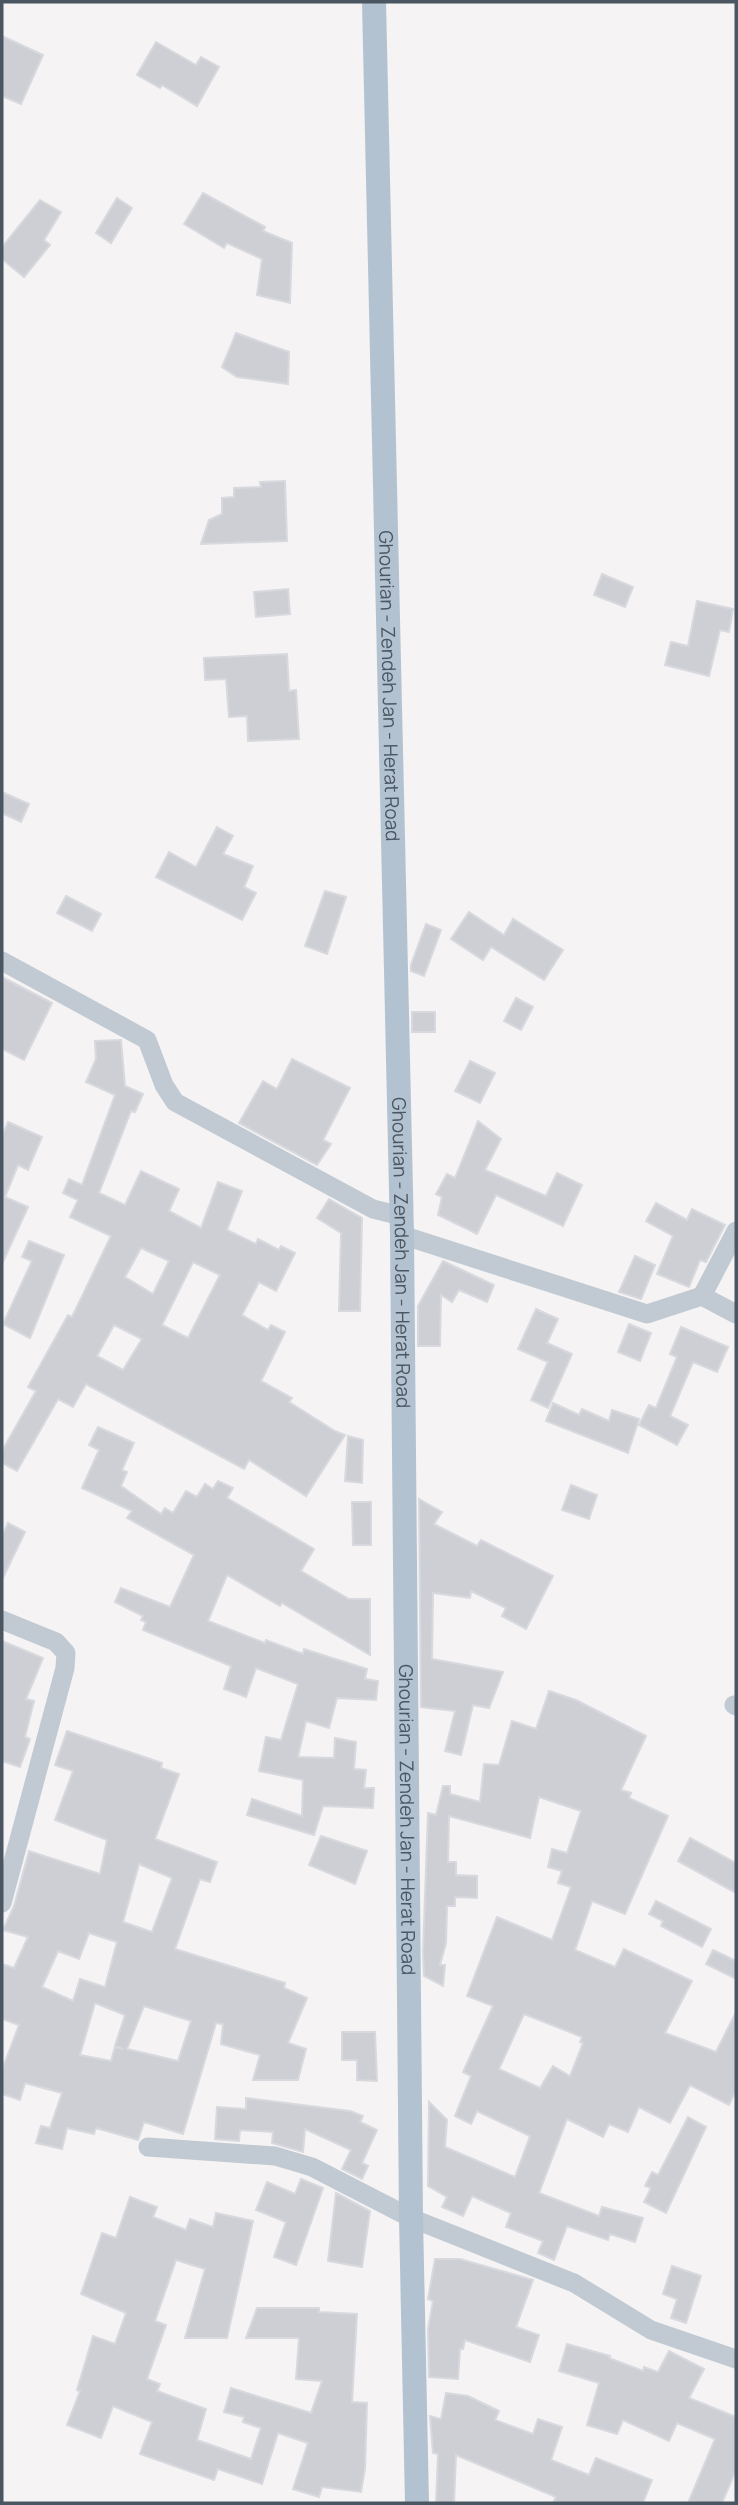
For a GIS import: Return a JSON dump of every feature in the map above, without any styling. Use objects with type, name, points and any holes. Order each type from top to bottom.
[{"type":"main road","name":"Ghourian - Zendeh Jan - Herat Road","points":[[374,2],[402,1226],[411,2218],[417,2503]]},
{"type":"street","points":[[2,961],[147,1040],[164,1085],[175,1102],[402,1226],[647,1314],[702,1296],[736,1231]]},
{"type":"street","points":[[702,1296],[736,1314]]},
{"type":"street","points":[[2,1620],[56,1642],[66,1653],[65,1668],[2,1903]]},
{"type":"street","points":[[148,2147],[275,2156],[312,2167],[411,2218],[573,2283],[651,2330],[736,2359]]},
{"type":"building","points":[[2,36],[43,55],[21,104],[2,96]]},
{"type":"building","points":[[156,42],[196,65],[201,57],[219,67],[197,106],[162,85],[160,88],[137,75]]},
{"type":"building","points":[[203,193],[265,227],[263,231],[292,243],[290,303],[257,295],[262,259],[227,243],[224,248],[184,224]]},
{"type":"building","points":[[117,198],[132,208],[111,243],[96,233]]},
{"type":"building","points":[[40,200],[61,212],[44,240],[50,245],[24,277],[2,259],[2,247]]},
{"type":"building","points":[[236,333],[289,352],[288,384],[237,377],[222,367]]},
{"type":"building","points":[[285,481],[287,541],[201,544],[209,520],[222,514],[222,498],[234,497],[234,488],[261,487],[260,482]]},
{"type":"building","points":[[602,574],[633,587],[625,607],[594,595]]},
{"type":"building","points":[[288,589],[290,614],[256,617],[254,592]]},
{"type":"building","points":[[697,601],[733,609],[729,632],[720,630],[709,676],[665,665],[671,642],[688,646]]},
{"type":"building","points":[[287,654],[289,691],[296,690],[299,739],[248,741],[247,716],[229,717],[226,679],[205,680],[204,658]]},
{"type":"building","points":[[2,792],[29,804],[21,822],[2,813]]},
{"type":"building","points":[[217,827],[233,836],[223,854],[253,866],[244,887],[256,893],[242,920],[156,877],[169,852],[196,867]]},
{"type":"building","points":[[325,891],[346,897],[327,954],[305,946]]},
{"type":"building","points":[[66,896],[101,914],[92,931],[57,913]]},
{"type":"building","points":[[469,912],[504,935],[513,919],[563,950],[544,980],[491,947],[483,960],[451,939]]},
{"type":"building","points":[[426,924],[441,930],[424,976],[411,971],[411,965]]},
{"type":"building","points":[[2,977],[52,1003],[24,1060],[2,1049]]},
{"type":"building","points":[[516,998],[533,1007],[521,1030],[504,1021]]},
{"type":"building","points":[[412,1012],[435,1012],[435,1032],[412,1032]]},
{"type":"building","points":[[121,1040],[125,1086],[143,1094],[135,1112],[131,1111],[99,1193],[125,1205],[141,1171],[179,1189],[169,1211],[201,1228],[218,1182],[242,1191],[227,1230],[256,1244],[258,1239],[279,1250],[281,1246],[295,1253],[276,1291],[259,1282],[242,1315],[268,1330],[271,1325],[285,1332],[261,1381],[292,1398],[289,1402],[345,1435],[306,1496],[249,1460],[244,1469],[86,1384],[73,1407],[58,1399],[17,1471],[2,1463],[2,1451],[36,1391],[28,1387],[68,1315],[72,1317],[111,1236],[70,1217],[78,1200],[63,1193],[69,1179],[82,1185],[115,1095],[86,1082],[96,1059],[95,1041]],"holes":[[[141,1248],[169,1261],[153,1294],[125,1277]],[[193,1262],[220,1275],[188,1338],[162,1325]],[[114,1325],[142,1339],[123,1370],[97,1356]]]},
{"type":"building","points":[[292,1059],[350,1088],[323,1140],[331,1144],[317,1165],[239,1123],[263,1081],[277,1089]]},
{"type":"building","points":[[470,1061],[495,1073],[480,1103],[455,1091]]},
{"type":"building","points":[[478,1121],[501,1139],[485,1170],[546,1196],[557,1173],[582,1185],[563,1226],[496,1195],[477,1234],[438,1215],[442,1197],[436,1194],[447,1174],[455,1178]]},
{"type":"building","points":[[8,1122],[42,1137],[28,1170],[18,1165],[5,1197],[28,1207],[2,1264],[2,1136]]},
{"type":"building","points":[[329,1199],[362,1218],[360,1311],[339,1311],[341,1233],[317,1218]]},
{"type":"building","points":[[656,1203],[687,1220],[692,1209],[725,1225],[706,1262],[700,1260],[689,1287],[657,1274],[673,1236],[646,1221]]},
{"type":"building","points":[[29,1241],[64,1255],[30,1338],[3,1324],[32,1261],[22,1257]]},
{"type":"building","points":[[635,1256],[655,1265],[641,1299],[619,1292]]},
{"type":"building","points":[[443,1261],[494,1285],[487,1302],[459,1290],[452,1302],[441,1295],[440,1346],[418,1346],[418,1306]]},
{"type":"building","points":[[536,1309],[558,1319],[547,1343],[572,1354],[548,1408],[531,1400],[548,1362],[518,1349]]},
{"type":"building","points":[[629,1324],[651,1333],[640,1361],[618,1352]]},
{"type":"building","points":[[681,1327],[728,1347],[717,1372],[693,1362],[670,1416],[688,1425],[677,1445],[639,1425],[649,1405],[656,1408],[677,1357],[670,1354]]},
{"type":"building","points":[[553,1403],[579,1415],[582,1409],[609,1421],[612,1410],[639,1419],[628,1453],[546,1421]]},
{"type":"building","points":[[98,1427],[134,1443],[122,1470],[127,1472],[121,1486],[161,1514],[165,1508],[173,1513],[186,1491],[197,1497],[205,1484],[213,1489],[218,1481],[233,1488],[227,1498],[314,1549],[301,1571],[349,1599],[370,1599],[370,1655],[282,1603],[280,1606],[227,1575],[208,1621],[265,1643],[266,1640],[303,1654],[304,1649],[367,1669],[365,1679],[378,1681],[376,1700],[337,1698],[329,1728],[306,1721],[298,1757],[334,1758],[335,1738],[356,1742],[354,1769],[366,1770],[364,1788],[374,1788],[373,1808],[323,1806],[314,1835],[247,1815],[252,1799],[302,1816],[303,1780],[259,1771],[266,1737],[281,1740],[298,1684],[256,1668],[246,1697],[224,1689],[231,1666],[143,1630],[146,1622],[141,1620],[143,1616],[115,1602],[121,1588],[170,1607],[194,1555],[127,1518],[132,1511],[82,1488],[99,1450],[89,1445]]},
{"type":"building","points":[[348,1436],[363,1440],[362,1483],[345,1481]]},
{"type":"building","points":[[571,1485],[597,1495],[589,1519],[562,1510]]},
{"type":"building","points":[[419,1499],[442,1512],[434,1524],[477,1546],[481,1540],[553,1576],[526,1629],[502,1616],[506,1608],[471,1591],[470,1598],[433,1593],[432,1659],[503,1672],[489,1708],[473,1705],[461,1755],[445,1751],[455,1711],[421,1707]]},
{"type":"building","points":[[352,1502],[371,1502],[371,1545],[353,1545]]},
{"type":"building","points":[[8,1523],[25,1532],[2,1580],[2,1536]]},
{"type":"building","points":[[2,1641],[43,1658],[26,1699],[34,1701],[25,1737],[30,1739],[20,1767],[2,1761]]},
{"type":"building","points":[[549,1691],[576,1700],[646,1736],[621,1790],[631,1793],[629,1798],[668,1816],[625,1914],[592,1901],[575,1950],[615,1967],[624,1949],[692,1981],[665,2033],[716,2052],[736,2012],[736,2090],[729,2105],[690,2085],[670,2123],[639,2107],[628,2132],[609,2124],[603,2137],[567,2119],[539,2193],[599,2216],[602,2207],[643,2218],[635,2242],[610,2234],[608,2240],[567,2226],[554,2260],[538,2253],[543,2241],[506,2227],[511,2213],[472,2196],[463,2216],[442,2207],[447,2197],[428,2186],[429,2102],[447,2120],[445,2147],[515,2177],[530,2136],[477,2111],[471,2124],[455,2116],[471,2076],[463,2072],[493,2006],[467,1996],[497,1917],[552,1940],[571,1887],[558,1883],[562,1871],[548,1867],[552,1849],[567,1853],[581,1811],[539,1797],[530,1838],[449,1816],[448,1862],[456,1862],[456,1875],[477,1876],[477,1898],[455,1897],[455,1906],[447,1906],[446,1943],[440,1965],[445,1965],[443,1986],[424,1976],[423,1952],[428,1813],[436,1815],[443,1786],[450,1786],[450,1794],[480,1802],[484,1764],[499,1765],[512,1721],[536,1729]],"holes":[[[524,2014],[582,2037],[580,2042],[583,2043],[570,2076],[553,2066],[540,2088],[499,2069]]]},
{"type":"building","points":[[67,1731],[162,1763],[161,1768],[179,1774],[155,1839],[217,1862],[210,1882],[200,1879],[175,1949],[285,1983],[284,1988],[307,1998],[288,2043],[306,2049],[298,2080],[253,2080],[260,2055],[221,2044],[223,2024],[216,2023],[183,2134],[144,2122],[138,2140],[96,2128],[94,2134],[67,2128],[62,2149],[36,2143],[41,2126],[50,2128],[62,2093],[25,2083],[20,2100],[2,2094],[2,2070],[19,2025],[2,2019],[2,1964],[14,1968],[28,1937],[3,1930],[14,1906],[29,1851],[100,1874],[107,1840],[55,1820],[73,1771],[55,1765]],"holes":[[[139,1864],[172,1878],[152,1932],[123,1922]],[[89,1933],[117,1942],[105,1987],[80,1979],[73,2001],[42,1987],[58,1951],[79,1959]],[[95,2003],[125,2015],[115,2046],[123,2049],[115,2047],[111,2061],[80,2055]],[[144,2006],[191,2021],[178,2061],[127,2049]]]},
{"type":"building","points":[[321,1836],[367,1851],[355,1884],[309,1865]]},
{"type":"building","points":[[690,1838],[736,1863],[736,1893],[678,1861]]},
{"type":"building","points":[[656,1901],[711,1929],[702,1947],[661,1926],[663,1921],[649,1914]]},
{"type":"building","points":[[713,1950],[736,1961],[736,1979],[706,1964]]},
{"type":"building","points":[[342,2032],[375,2032],[377,2081],[357,2080],[357,2060],[342,2060]]},
{"type":"building","points":[[246,2098],[350,2111],[363,2116],[360,2122],[377,2130],[362,2163],[368,2166],[362,2179],[342,2169],[351,2150],[305,2129],[303,2152],[272,2143],[273,2132],[240,2130],[239,2141],[215,2139],[217,2107],[246,2109]]},
{"type":"building","points":[[688,2117],[706,2127],[666,2213],[644,2202],[651,2188],[645,2186],[652,2172],[658,2175]]},
{"type":"building","points":[[301,2179],[323,2188],[296,2265],[274,2257],[286,2222],[256,2210],[267,2182],[295,2194]]},
{"type":"building","points":[[336,2193],[370,2211],[362,2267],[328,2261]]},
{"type":"building","points":[[130,2197],[157,2207],[153,2217],[186,2230],[190,2219],[213,2227],[216,2213],[253,2221],[227,2338],[185,2338],[205,2269],[176,2260],[155,2321],[166,2325],[147,2379],[160,2384],[157,2391],[206,2409],[197,2440],[251,2459],[261,2428],[243,2422],[244,2417],[224,2412],[231,2388],[311,2413],[322,2381],[296,2379],[299,2338],[246,2338],[257,2308],[319,2308],[319,2312],[357,2314],[352,2402],[367,2403],[365,2469],[361,2492],[322,2487],[319,2497],[293,2489],[308,2443],[278,2433],[262,2484],[218,2469],[214,2480],[140,2454],[152,2422],[113,2406],[101,2438],[67,2425],[80,2391],[77,2390],[93,2336],[115,2344],[126,2313],[81,2294],[102,2233],[116,2238]]},
{"type":"building","points":[[435,2259],[460,2259],[533,2280],[516,2327],[539,2335],[530,2362],[465,2340],[463,2349],[460,2349],[458,2379],[429,2377],[428,2329],[433,2301],[428,2299]]},
{"type":"building","points":[[672,2266],[701,2276],[686,2323],[671,2318],[677,2299],[663,2294]]},
{"type":"building","points":[[567,2344],[610,2356],[609,2358],[643,2371],[644,2367],[658,2372],[669,2351],[704,2369],[689,2398],[736,2417],[736,2470],[722,2503],[688,2503],[715,2439],[677,2423],[669,2441],[623,2420],[617,2434],[587,2425],[599,2383],[559,2371]]},
{"type":"building","points":[[446,2393],[468,2396],[499,2411],[495,2420],[533,2434],[538,2419],[562,2427],[551,2460],[589,2475],[596,2458],[652,2480],[643,2503],[553,2503],[556,2497],[456,2455],[454,2503],[436,2503],[438,2454],[433,2453],[430,2416],[441,2419]]}]
